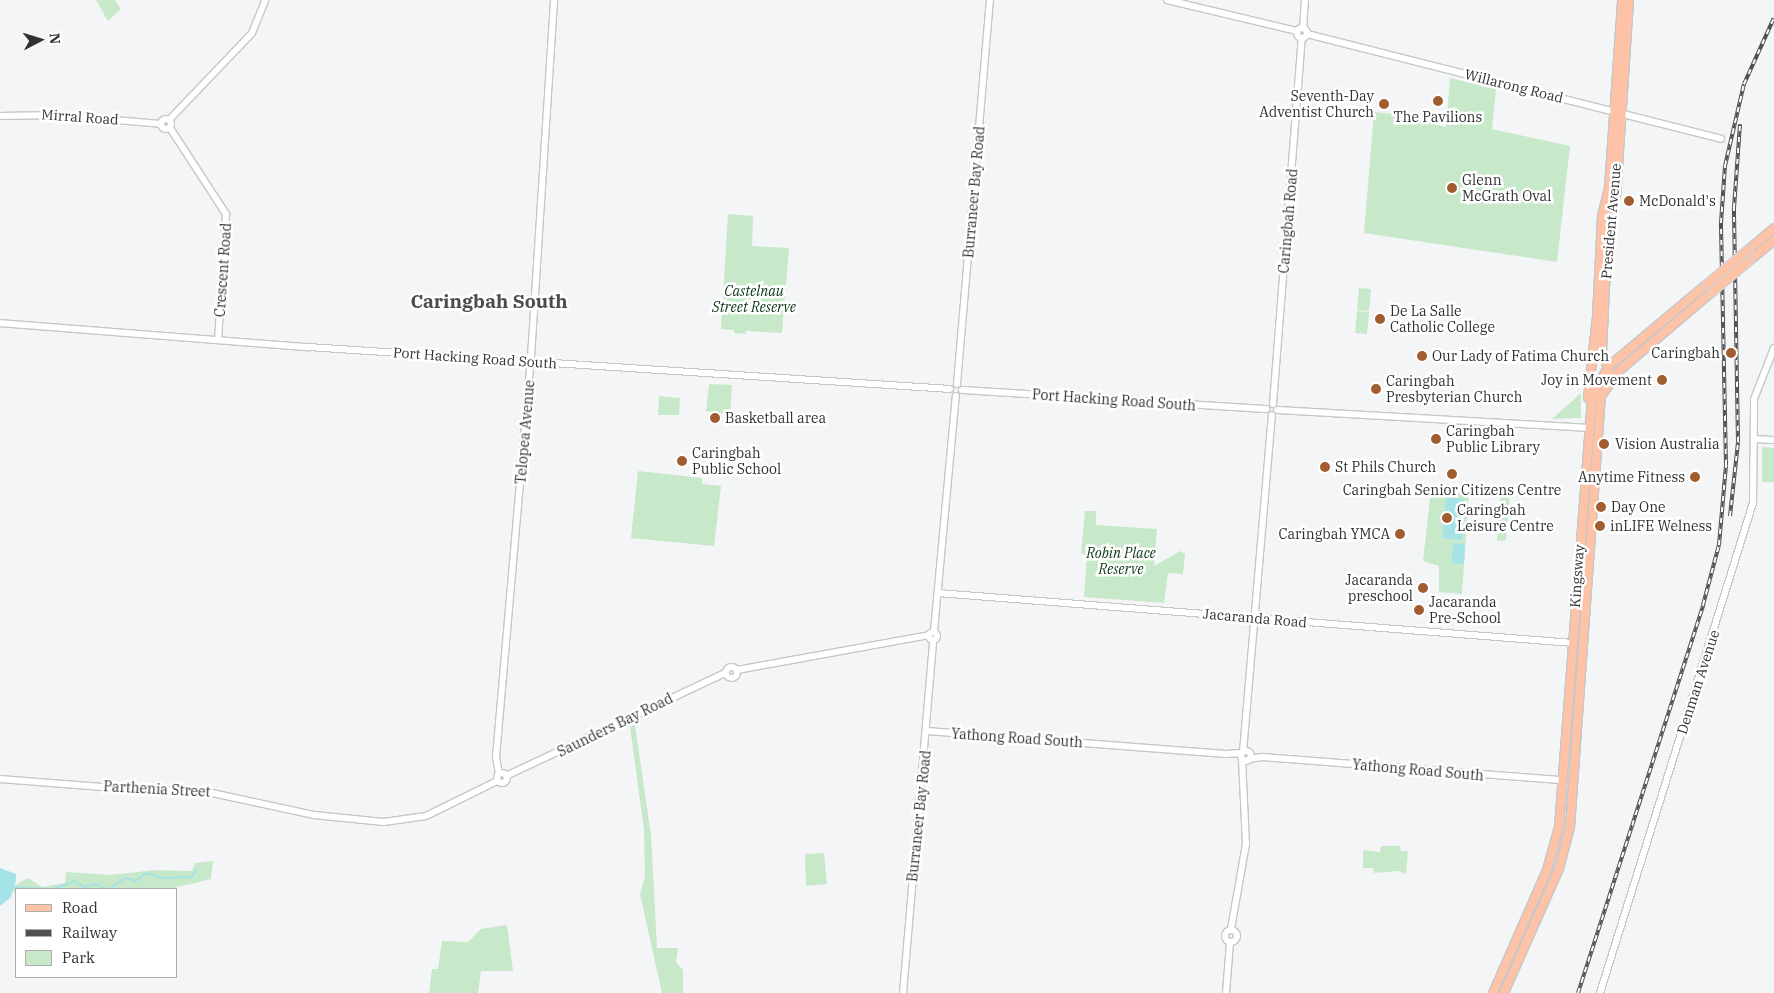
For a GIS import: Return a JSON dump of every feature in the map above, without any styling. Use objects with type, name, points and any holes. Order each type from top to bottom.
[{"type":"main road","name":"President Avenue","points":[[1622,0],[1623,30]]},
{"type":"main road","name":"President Avenue","points":[[1606,370],[1602,351],[1600,323],[1604,207],[1608,188],[1623,30],[1629,0]]},
{"type":"main road","name":"President Avenue","points":[[1587,426],[1593,354],[1600,323],[1616,180],[1616,112]]},
{"type":"main road","points":[[1604,207],[1608,204],[1616,180]]},
{"type":"main road","name":"Kingsway","points":[[1493,993],[1551,860],[1559,827],[1587,426],[1592,396],[1606,370],[1774,228]]},
{"type":"main road","name":"Kingsway","points":[[1504,993],[1562,859],[1570,827],[1600,400],[1610,380],[1774,240]]},
{"type":"main road","points":[[1660,323],[1666,331]]},
{"type":"main road","points":[[1593,354],[1606,370],[1610,380]]},
{"type":"main road","points":[[1587,426],[1597,428]]},
{"type":"main road","points":[[1573,643],[1583,643]]},
{"type":"main road","name":"Yathong Road South","points":[[1563,780],[1574,782]]},
{"type":"main road","points":[[1507,961],[1517,964]]},
{"type":"street","points":[[170,128],[164,129],[160,124],[168,120],[252,33],[265,0]]},
{"type":"street","name":"Telopea Avenue","points":[[501,777],[496,757],[531,362],[554,0]]},
{"type":"street","name":"Burraneer Bay Road","points":[[957,384],[990,0]]},
{"type":"street","points":[[1167,0],[1300,30],[1305,36]]},
{"type":"street","points":[[1300,30],[1305,0]]},
{"type":"street","name":"Willarong Road","points":[[1305,36],[1721,139]]},
{"type":"street","name":"Caringbah Road","points":[[1275,407],[1305,36]]},
{"type":"street","name":"Mirral Road","points":[[0,116],[57,115],[160,124]]},
{"type":"street","name":"Crescent Road","points":[[168,120],[170,128],[226,214],[218,340]]},
{"type":"street","name":"Port Hacking Road South","points":[[0,323],[531,362],[950,389]]},
{"type":"street","name":"Denman Avenue","points":[[1600,993],[1753,503],[1754,399],[1774,348]]},
{"type":"street","points":[[957,384],[962,390],[956,396],[950,389],[957,384]]},
{"type":"street","name":"Port Hacking Road South","points":[[962,390],[1266,409]]},
{"type":"street","name":"Burraneer Bay Road","points":[[903,993],[927,731],[932,635],[938,593],[956,396]]},
{"type":"street","points":[[1226,993],[1230,942],[1237,936],[1231,929],[1246,844],[1246,737],[1272,416],[1275,407]]},
{"type":"street","points":[[1272,416],[1266,409],[1275,407],[1587,426]]},
{"type":"street","points":[[1754,439],[1774,440]]},
{"type":"street","name":"Jacaranda Road","points":[[938,593],[1573,643]]},
{"type":"street","name":"Saunders Bay Road","points":[[401,821],[442,809],[501,777],[725,673],[734,676],[737,670],[932,635]]},
{"type":"street","name":"Yathong Road South","points":[[927,731],[1563,780]]},
{"type":"street","name":"Parthenia Street","points":[[0,779],[203,791],[314,814],[401,821]]},
{"type":"green space","points":[[96,0],[115,0],[121,9],[108,21]]},
{"type":"green space","points":[[1450,78],[1496,89],[1492,129],[1570,146],[1557,262],[1364,233],[1374,112],[1394,114],[1446,127]]},
{"type":"green space","name":"Castelnau Street Reserve","points":[[728,214],[753,216],[752,246],[789,248],[782,333],[746,331],[746,334],[734,333],[734,330],[721,329]]},
{"type":"green space","points":[[1359,288],[1371,289],[1369,311],[1357,310]]},
{"type":"green space","points":[[1357,311],[1369,312],[1367,334],[1355,333]]},
{"type":"green space","points":[[709,384],[732,385],[730,414],[706,411]]},
{"type":"green space","points":[[1581,393],[1581,418],[1552,419]]},
{"type":"green space","points":[[659,396],[680,398],[679,415],[658,415]]},
{"type":"green space","points":[[1762,447],[1774,448],[1774,482],[1762,482]]},
{"type":"green space","points":[[638,471],[702,478],[702,484],[721,486],[714,546],[631,538]]},
{"type":"green space","points":[[1501,489],[1510,494],[1506,540],[1497,541]]},
{"type":"green space","name":"Caringbah Leisure Centre","points":[[1431,490],[1469,492],[1462,594],[1439,592],[1439,566],[1423,561]]},
{"type":"green space","name":"Robin Place Reserve","points":[[1085,511],[1096,511],[1096,525],[1157,529],[1154,566],[1180,551],[1185,554],[1183,574],[1168,573],[1164,603],[1084,597],[1087,556],[1081,553]]},
{"type":"green space","points":[[635,725],[651,835],[657,948],[678,948],[676,962],[683,970],[683,993],[662,993],[640,894],[645,877],[644,829],[630,727]]},
{"type":"green space","points":[[1564,830],[1555,868],[1534,912],[1554,862]]},
{"type":"green space","points":[[1381,846],[1400,846],[1401,851],[1408,851],[1406,874],[1399,871],[1374,873],[1373,868],[1363,868],[1363,850],[1380,852]]},
{"type":"green space","points":[[824,853],[827,884],[806,886],[805,854]]},
{"type":"green space","points":[[213,861],[211,879],[173,888],[15,888],[15,894],[12,887],[28,878],[42,887],[65,883],[66,872],[109,875],[156,870],[192,871],[195,863]]},
{"type":"green space","points":[[507,925],[513,971],[481,971],[478,993],[429,993],[432,969],[438,969],[442,941],[468,942],[481,929]]},
{"type":"water","points":[[1446,497],[1464,499],[1462,540],[1442,538]]},
{"type":"water","points":[[1453,543],[1465,544],[1464,564],[1452,563]]},
{"type":"water","points":[[0,868],[16,874],[16,880],[11,897],[0,906]]},
{"type":"waterway","points":[[111,888],[126,878],[136,881],[146,873],[164,878],[192,877],[196,870]]},
{"type":"waterway","points":[[57,888],[75,881],[84,887],[96,884],[104,888]]},
{"type":"waterway","points":[[12,887],[33,888]]},
{"type":"railway","points":[[1578,993],[1703,605],[1719,545],[1726,465],[1721,223],[1725,166],[1744,84],[1774,18]]},
{"type":"railway","points":[[1730,516],[1738,442],[1734,208],[1740,124]]},
{"type":"place","name":"The Pavilions","points":[[1438,101]]},
{"type":"place","name":"Seventh-Day Adventist Church","points":[[1384,104]]},
{"type":"place","name":"Glenn McGrath Oval","points":[[1452,188]]},
{"type":"place","name":"McDonald's","points":[[1629,201]]},
{"type":"place","name":"De La Salle Catholic College","points":[[1380,319]]},
{"type":"place","name":"Caringbah","points":[[1731,353]]},
{"type":"place","name":"Our Lady of Fatima Church","points":[[1422,356]]},
{"type":"place","name":"Joy in Movement","points":[[1662,380]]},
{"type":"place","name":"Caringbah Presbyterian Church","points":[[1376,389]]},
{"type":"place","name":"Basketball area","points":[[715,418]]},
{"type":"place","name":"Caringbah Public Library","points":[[1436,439]]},
{"type":"place","name":"Vision Australia","points":[[1604,444]]},
{"type":"place","name":"Caringbah Public School","points":[[682,461]]},
{"type":"place","name":"St Phils Church","points":[[1325,467]]},
{"type":"place","name":"Caringbah Senior Citizens Centre","points":[[1452,474]]},
{"type":"place","name":"Anytime Fitness","points":[[1695,477]]},
{"type":"place","name":"Day One","points":[[1601,507]]},
{"type":"place","name":"Caringbah Leisure Centre","points":[[1447,518]]},
{"type":"place","name":"inLIFE Welness","points":[[1600,526]]},
{"type":"place","name":"Caringbah YMCA","points":[[1400,534]]},
{"type":"place","name":"Jacaranda preschool","points":[[1423,588]]},
{"type":"place","name":"Jacaranda Pre-School","points":[[1419,610]]},
{"type":"district","name":"Caringbah South","points":[[489,302]]}]
